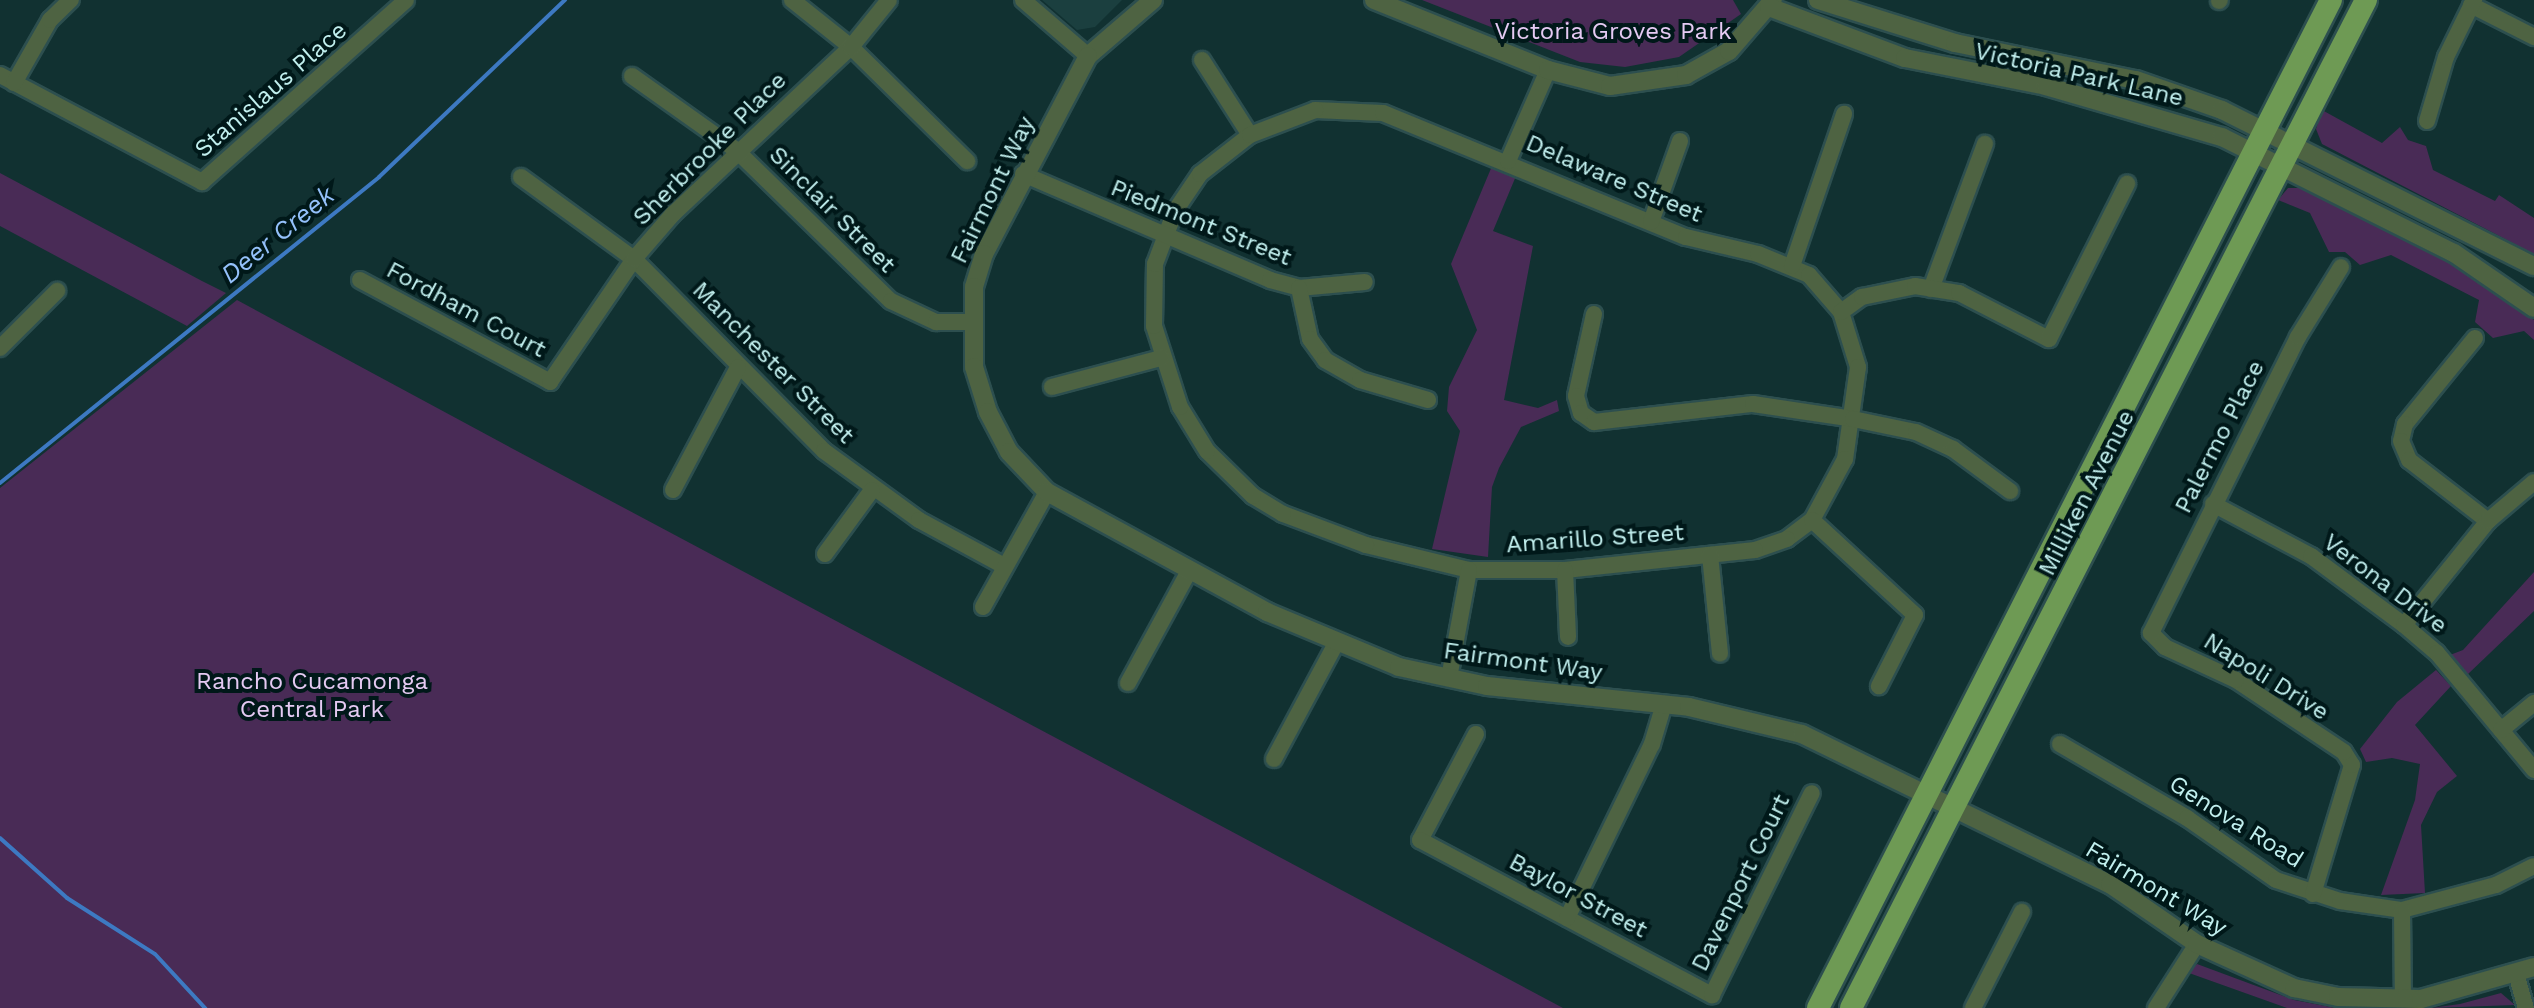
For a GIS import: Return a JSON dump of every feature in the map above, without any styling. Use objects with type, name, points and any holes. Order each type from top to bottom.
[{"type":"main road","name":"Milliken Avenue","points":[[1818,1008],[2257,155],[2331,0]]},
{"type":"main road","name":"Milliken Avenue","points":[[1851,1008],[2366,0]]},
{"type":"street","points":[[7,79],[50,20],[71,0]]},
{"type":"street","name":"Stanislaus Place","points":[[7,79],[202,182],[406,0]]},
{"type":"street","points":[[792,0],[851,47],[967,161]]},
{"type":"street","name":"Sherbrooke Place","points":[[550,382],[634,259],[736,150],[851,47],[889,0]]},
{"type":"street","points":[[1023,0],[1088,56]]},
{"type":"street","name":"Fairmont Way","points":[[1153,0],[1088,56],[1023,174],[984,254],[971,322],[974,367],[988,412],[1009,452],[1047,492],[1189,571],[1335,645],[1449,678],[1664,704],[1802,734],[1929,792],[2110,884],[2197,944],[2294,988],[2403,999],[2517,977],[2534,967]]},
{"type":"street","points":[[1374,0],[1548,70],[1610,86],[1664,82],[1729,51],[1771,3]]},
{"type":"street","name":"Victoria Park Lane","points":[[1818,0],[1955,43],[2136,80],[2267,132],[2534,266]]},
{"type":"street","points":[[2427,121],[2472,2],[2534,37]]},
{"type":"street","name":"Victoria Park Lane","points":[[1771,3],[1905,58],[2126,106],[2257,155],[2454,253],[2534,308]]},
{"type":"street","points":[[1202,60],[1250,135]]},
{"type":"street","points":[[1508,161],[1548,70]]},
{"type":"street","name":"Sinclair Street","points":[[632,76],[736,150],[891,301],[936,322],[971,322]]},
{"type":"street","name":"Delaware Street","points":[[1164,235],[1200,174],[1250,135],[1315,110],[1383,113],[1508,161],[1651,222],[1792,266],[1809,275],[1841,312],[1858,367],[1853,419]]},
{"type":"street","points":[[1792,266],[1844,114]]},
{"type":"street","points":[[1651,222],[1680,141]]},
{"type":"street","points":[[1931,289],[1985,144]]},
{"type":"street","name":"Piedmont Street","points":[[1023,174],[1164,235],[1299,288],[1365,282]]},
{"type":"street","name":"Manchester Street","points":[[521,177],[634,259],[738,367],[872,490],[1004,566]]},
{"type":"street","points":[[1841,312],[1885,291],[1931,289],[1959,293],[2049,339],[2127,184]]},
{"type":"street","name":"Amarillo Street","points":[[1164,235],[1153,295],[1161,358],[1207,451],[1253,496],[1337,536],[1469,570],[1565,570],[1710,555],[1787,539],[1812,520],[1832,493],[1853,419]]},
{"type":"street","name":"Palermo Place","points":[[2151,633],[2298,337],[2341,267]]},
{"type":"street","name":"Fordham Court","points":[[360,280],[550,382]]},
{"type":"street","points":[[1299,288],[1310,339],[1325,360],[1360,380],[1428,400]]},
{"type":"street","points":[[2,342],[57,291]]},
{"type":"street","points":[[1594,314],[1576,396],[1581,413],[1594,422],[1753,404],[1853,419],[1916,432],[1953,449],[2010,491]]},
{"type":"street","points":[[2475,338],[2405,424],[2401,441],[2409,460],[2488,521]]},
{"type":"street","points":[[1052,387],[1161,358]]},
{"type":"street","points":[[673,490],[738,367]]},
{"type":"street","points":[[2404,625],[2488,521],[2534,482]]},
{"type":"street","points":[[825,554],[872,490]]},
{"type":"street","points":[[983,607],[1047,492]]},
{"type":"street","name":"Verona Drive","points":[[2213,504],[2311,556],[2404,625],[2437,653],[2534,770]]},
{"type":"street","points":[[1812,520],[1915,615],[1879,686]]},
{"type":"street","points":[[1710,555],[1720,653]]},
{"type":"street","points":[[1449,678],[1469,570]]},
{"type":"street","points":[[1565,570],[1568,637]]},
{"type":"street","points":[[1128,683],[1189,571]]},
{"type":"street","name":"Napoli Drive","points":[[2151,633],[2165,647],[2236,680],[2344,752],[2352,765],[2313,894]]},
{"type":"street","points":[[1274,759],[1335,645]]},
{"type":"street","points":[[2501,730],[2534,703]]},
{"type":"street","points":[[1567,918],[1652,744],[1664,704]]},
{"type":"street","name":"Baylor Street","points":[[1476,734],[1420,840],[1712,995]]},
{"type":"street","name":"Genova Road","points":[[2060,744],[2187,818],[2276,880],[2313,894],[2402,910],[2496,885],[2534,866]]},
{"type":"street","name":"Davenport Court","points":[[1712,995],[1812,793]]},
{"type":"street","points":[[2402,910],[2403,999]]},
{"type":"street","points":[[1973,1008],[2022,912]]},
{"type":"street","points":[[2156,1008],[2197,944]]},
{"type":"street","points":[[2517,977],[2526,1008]]},
{"type":"shaded area","points":[[1042,0],[1122,0],[1095,27],[1077,30]]},
{"type":"green space","name":"Victoria Groves Park","points":[[1422,0],[1733,0],[1741,14],[1679,57],[1625,67],[1580,62]]},
{"type":"green space","points":[[2322,110],[2382,143],[2400,127],[2408,140],[2426,146],[2433,170],[2495,201],[2499,195],[2534,218],[2534,254],[2322,144],[2316,129]]},
{"type":"green space","points":[[1492,166],[1516,176],[1493,231],[1533,246],[1504,400],[1538,408],[1557,400],[1559,411],[1521,427],[1499,468],[1492,487],[1488,557],[1432,549],[1460,431],[1447,411],[1449,387],[1477,330],[1451,264]]},
{"type":"green space","points":[[0,173],[226,293],[187,326],[0,226]]},
{"type":"green space","points":[[2288,188],[2302,188],[2455,265],[2534,320],[2534,340],[2524,331],[2493,338],[2475,322],[2479,300],[2391,255],[2360,265],[2345,252],[2329,252],[2310,213],[2278,200]]},
{"type":"green space","name":"Rancho Cucamonga Central Park","points":[[237,300],[1563,1008],[0,1008],[0,488]]},
{"type":"green space","points":[[2534,572],[2534,611],[2467,675],[2450,655],[2463,650]]},
{"type":"green space","points":[[2436,670],[2451,686],[2415,725],[2457,776],[2437,792],[2421,825],[2425,893],[2381,895],[2415,800],[2420,764],[2392,758],[2366,762],[2360,749],[2397,702]]},
{"type":"green space","points":[[2197,964],[2294,1000],[2336,1008],[2287,1008],[2189,973]]},
{"type":"green space","points":[[2501,993],[2515,1005],[2431,1008],[2460,1004]]},
{"type":"waterway","name":"Deer Creek","points":[[0,483],[379,177],[565,0]]},
{"type":"waterway","points":[[0,838],[67,898],[155,954],[205,1008]]}]
